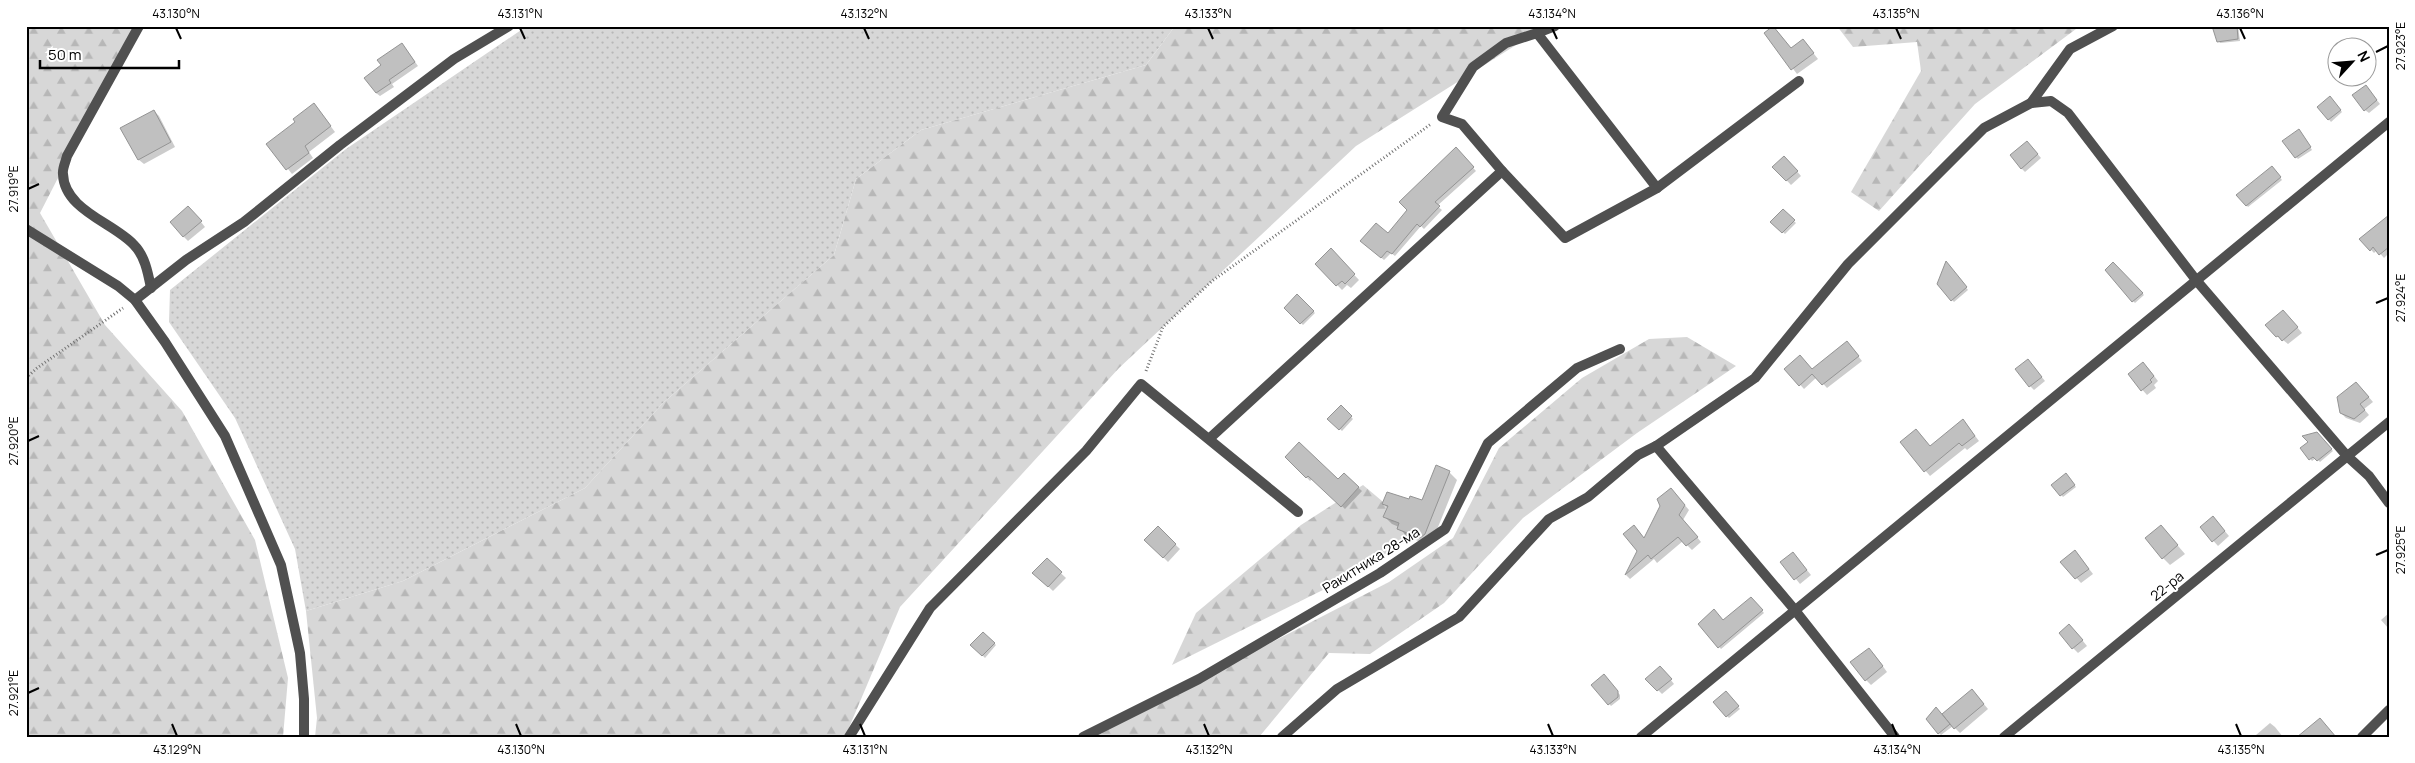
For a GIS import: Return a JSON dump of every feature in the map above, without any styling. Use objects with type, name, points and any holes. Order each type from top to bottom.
[{"type":"street","points":[[139,26],[67,156],[62,173],[65,186],[72,197],[84,209],[120,232],[136,246],[144,260],[151,288]]},
{"type":"street","points":[[135,300],[186,260],[244,222],[340,145],[454,59],[509,26]]},
{"type":"street","points":[[1555,26],[1537,34],[1506,42],[1473,67],[1442,117],[1462,124],[1502,171],[1565,238],[1658,188],[1799,81]]},
{"type":"street","points":[[2030,103],[2070,49],[2113,26]]},
{"type":"street","points":[[1537,34],[1658,188]]},
{"type":"street","points":[[1282,737],[1337,689],[1459,618],[1549,519],[1588,497],[1638,456],[1656,446],[1755,378],[1848,264],[1977,134],[1984,128],[2030,103],[2051,101],[2068,113],[2196,280],[2347,456],[2368,476],[2389,503]]},
{"type":"street","points":[[1641,737],[1794,609],[2389,122]]},
{"type":"street","points":[[1210,438],[1502,171]]},
{"type":"street","points":[[26,229],[118,286],[135,300],[165,342],[225,436],[281,565],[300,654],[304,699],[304,737]]},
{"type":"street","name":"Ракитника 28-ма","points":[[1082,737],[1199,679],[1380,573],[1445,529],[1488,443],[1577,368],[1620,349]]},
{"type":"street","points":[[849,737],[930,608],[1086,451],[1141,384],[1210,438],[1298,512]]},
{"type":"street","name":"22-ра","points":[[2004,737],[2389,422]]},
{"type":"street","points":[[1656,446],[1794,609],[1895,737]]},
{"type":"street","points":[[2362,737],[2389,710]]},
{"type":"path","points":[[1141,384],[1163,327],[1212,281],[1442,117]]},
{"type":"path","points":[[26,378],[37,368],[135,300]]},
{"type":"green space","points":[[26,26],[136,26],[40,213],[105,325],[182,411],[255,540],[288,678],[283,737],[26,737]]},
{"type":"green space","points":[[527,26],[1175,26],[1146,65],[921,130],[856,179],[834,255],[663,403],[585,488],[403,581],[306,611],[295,549],[235,418],[169,322],[170,290],[346,149]]},
{"type":"green space","points":[[1175,26],[1546,26],[1356,146],[1119,368],[900,607],[845,737],[315,737],[317,718],[306,611],[403,581],[585,488],[663,403],[834,255],[856,179],[921,130],[1146,65]]},
{"type":"green space","points":[[1837,26],[2080,26],[1975,104],[1879,211],[1851,192],[1921,71],[1917,42],[1853,47]]},
{"type":"green space","points":[[1687,337],[1736,366],[1637,433],[1523,518],[1444,603],[1370,654],[1329,653],[1259,737],[1088,737],[1389,582],[1453,538],[1499,448],[1582,378],[1649,339]]},
{"type":"green space","points":[[1363,485],[1420,533],[1341,581],[1172,665],[1196,613],[1301,525]]},
{"type":"building","points":[[1773,26],[1791,48],[1803,39],[1814,53],[1791,70],[1764,33]]},
{"type":"building","points":[[2212,26],[2237,26],[2238,39],[2217,42]]},
{"type":"building","points":[[402,43],[415,62],[389,80],[391,83],[376,93],[364,78],[381,65],[377,60]]},
{"type":"building","points":[[2362,88],[2368,88],[2377,100],[2364,111],[2352,95]]},
{"type":"building","points":[[2330,96],[2341,110],[2328,120],[2317,107]]},
{"type":"building","points":[[314,103],[331,126],[305,146],[309,153],[286,170],[266,144],[295,122],[293,119]]},
{"type":"building","points":[[154,110],[171,142],[138,160],[120,128]]},
{"type":"building","points":[[2299,129],[2311,147],[2295,158],[2282,141]]},
{"type":"building","points":[[2027,141],[2038,154],[2021,169],[2010,155]]},
{"type":"building","points":[[1456,147],[1474,167],[1435,202],[1440,206],[1420,227],[1417,224],[1392,254],[1387,251],[1381,258],[1360,241],[1376,223],[1388,233],[1407,210],[1399,202]]},
{"type":"building","points":[[1784,156],[1798,171],[1786,181],[1772,167]]},
{"type":"building","points":[[2272,166],[2281,177],[2246,206],[2236,195]]},
{"type":"building","points":[[188,206],[202,221],[183,237],[170,222]]},
{"type":"building","points":[[1783,209],[1795,220],[1782,233],[1770,222]]},
{"type":"building","points":[[2389,215],[2389,247],[2379,255],[2373,247],[2370,251],[2359,239]]},
{"type":"building","points":[[1331,248],[1355,274],[1345,284],[1342,281],[1336,286],[1315,264]]},
{"type":"building","points":[[1946,261],[1967,287],[1951,301],[1937,284]]},
{"type":"building","points":[[2113,262],[2143,293],[2132,302],[2105,270]]},
{"type":"building","points":[[1297,294],[1314,311],[1300,324],[1284,308]]},
{"type":"building","points":[[2283,310],[2298,327],[2282,341],[2265,325]]},
{"type":"building","points":[[1847,341],[1859,356],[1822,385],[1812,374],[1799,386],[1784,369],[1800,355],[1812,369]]},
{"type":"building","points":[[2028,359],[2042,377],[2029,387],[2015,369]]},
{"type":"building","points":[[2143,362],[2154,376],[2150,380],[2152,382],[2141,391],[2128,374]]},
{"type":"building","points":[[2356,382],[2369,397],[2360,404],[2365,410],[2354,419],[2340,413],[2337,397]]},
{"type":"building","points":[[1341,405],[1352,416],[1339,430],[1327,419]]},
{"type":"building","points":[[1963,419],[1975,436],[1962,446],[1959,443],[1924,472],[1900,442],[1916,429],[1930,446]]},
{"type":"building","points":[[2317,432],[2332,449],[2317,461],[2313,457],[2309,460],[2300,448],[2308,442],[2302,436]]},
{"type":"building","points":[[1299,442],[1338,479],[1344,473],[1359,487],[1341,507],[1308,476],[1306,478],[1285,457]]},
{"type":"building","points":[[1436,465],[1450,471],[1425,534],[1420,538],[1397,529],[1399,523],[1383,517],[1388,506],[1382,504],[1387,492],[1409,499],[1410,496],[1422,500]]},
{"type":"building","points":[[2066,473],[2075,485],[2060,496],[2051,485]]},
{"type":"building","points":[[1671,488],[1685,505],[1679,515],[1698,537],[1686,546],[1678,537],[1651,559],[1648,555],[1625,575],[1637,551],[1623,534],[1634,525],[1644,538],[1660,506],[1657,499]]},
{"type":"building","points":[[2213,516],[2225,531],[2212,542],[2200,527]]},
{"type":"building","points":[[2161,525],[2178,545],[2162,559],[2145,538]]},
{"type":"building","points":[[1158,526],[1176,544],[1163,558],[1144,540]]},
{"type":"building","points":[[2075,550],[2089,569],[2075,579],[2060,562]]},
{"type":"building","points":[[1793,552],[1807,570],[1794,580],[1780,562]]},
{"type":"building","points":[[1047,558],[1062,572],[1048,587],[1032,573]]},
{"type":"building","points":[[1751,597],[1763,610],[1718,648],[1698,624],[1714,609],[1723,620]]},
{"type":"building","points":[[2069,624],[2083,640],[2072,649],[2059,633]]},
{"type":"building","points":[[983,632],[995,643],[982,656],[970,645]]},
{"type":"building","points":[[1869,648],[1883,666],[1865,681],[1850,662]]},
{"type":"building","points":[[1660,666],[1672,679],[1657,691],[1645,679]]},
{"type":"building","points":[[1604,674],[1618,691],[1618,697],[1608,705],[1591,685]]},
{"type":"building","points":[[1972,689],[1984,704],[1954,729],[1942,714]]},
{"type":"building","points":[[1726,691],[1739,706],[1726,717],[1713,702]]},
{"type":"building","points":[[1936,707],[1950,724],[1938,734],[1926,719]]},
{"type":"building","points":[[2320,718],[2336,737],[2297,737]]}]
